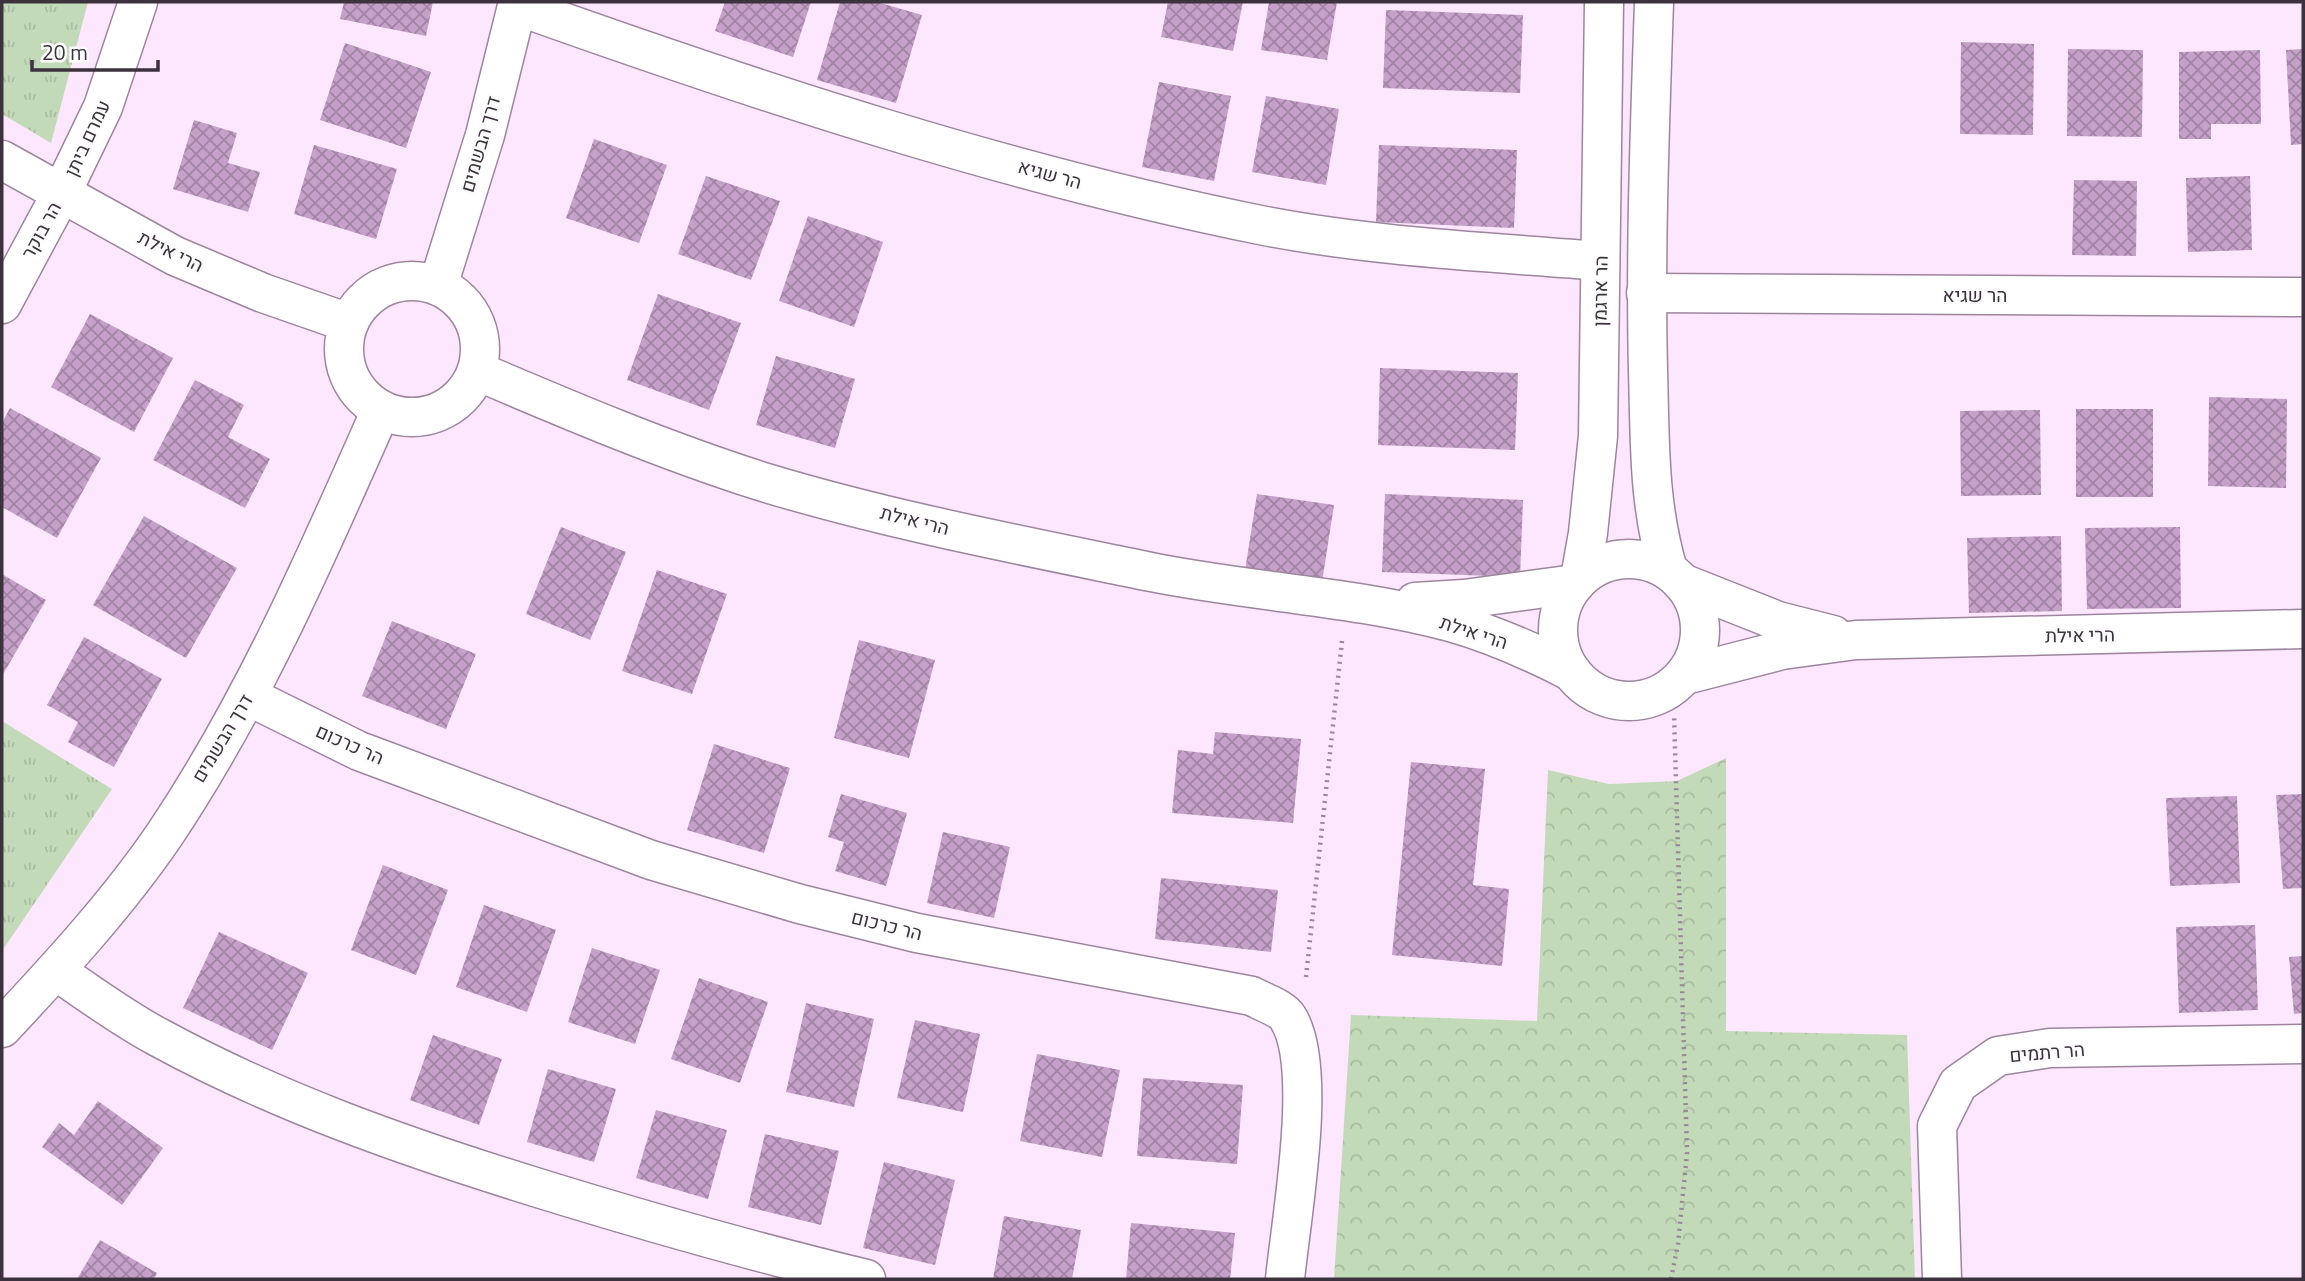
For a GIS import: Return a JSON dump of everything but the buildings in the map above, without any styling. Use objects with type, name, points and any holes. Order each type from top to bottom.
[{"type":"street","name":"עמרם ביתן","points":[[61,194],[103,107],[138,2]]},
{"type":"street","name":"הר ארגמן","points":[[1577,581],[1588,533],[1598,436],[1604,2]]},
{"type":"street","points":[[1654,2],[1646,293],[1652,504],[1675,577],[1699,612],[1699,645],[1679,681],[1652,697],[1628,701],[1597,693],[1572,672],[1559,644],[1558,628],[1560,612],[1577,581],[1607,562],[1623,559],[1639,559],[1675,577]]},
{"type":"street","name":"הר שגיא","points":[[518,4],[674,62],[880,127],[1117,192],[1282,228],[1431,247],[1600,261]]},
{"type":"street","name":"דרך הבשמים","points":[[438,286],[485,135],[518,4]]},
{"type":"street","name":"הרי אילת","points":[[2,160],[175,256],[263,293],[349,323]]},
{"type":"street","name":"הר בוקר","points":[[2,303],[61,194]]},
{"type":"street","points":[[408,281],[438,286],[465,306],[475,320],[481,354],[477,371],[460,398],[431,415],[414,417],[381,410],[359,392],[346,366],[344,352],[349,323],[366,299],[379,289],[408,281]]},
{"type":"street","name":"הר שגיא","points":[[1646,293],[2303,297]]},
{"type":"street","name":"הרי אילת","points":[[477,371],[638,439],[762,481],[1017,544],[1220,586],[1358,604],[1462,626],[1508,642],[1572,672]]},
{"type":"street","name":"דרך הבשמים","points":[[2,1028],[56,971],[164,834],[248,695],[299,597],[381,410]]},
{"type":"street","name":"הרי אילת","points":[[1675,577],[1778,621],[1856,640]]},
{"type":"street","name":"הרי אילת","points":[[1358,604],[1464,599],[1577,581]]},
{"type":"street","name":"הרי אילת","points":[[1679,681],[1782,650],[1856,640],[2303,629]]},
{"type":"street","name":"הר כרכום","points":[[248,695],[359,751],[652,860],[800,904],[917,933],[1252,996],[1287,1015],[1300,1042],[1304,1083],[1285,1279]]},
{"type":"street","points":[[56,971],[155,1036],[244,1081],[344,1122],[459,1163],[738,1249],[866,1279]]},
{"type":"street","name":"הר רתמים","points":[[1942,1279],[1937,1126],[1958,1084],[1998,1056],[2049,1048],[2303,1044]]},
{"type":"path","points":[[1300,1042],[1358,604]]},
{"type":"path","points":[[1671,1279],[1678,1244],[1687,1153],[1679,681]]},
{"type":"green space","points":[[2,2],[88,2],[51,143],[2,114]]},
{"type":"green space","points":[[2,721],[112,789],[2,951]]},
{"type":"green space","points":[[1726,758],[1726,1031],[1907,1035],[1915,1279],[1334,1279],[1351,1015],[1537,1021],[1548,770],[1609,784],[1677,781]]}]
